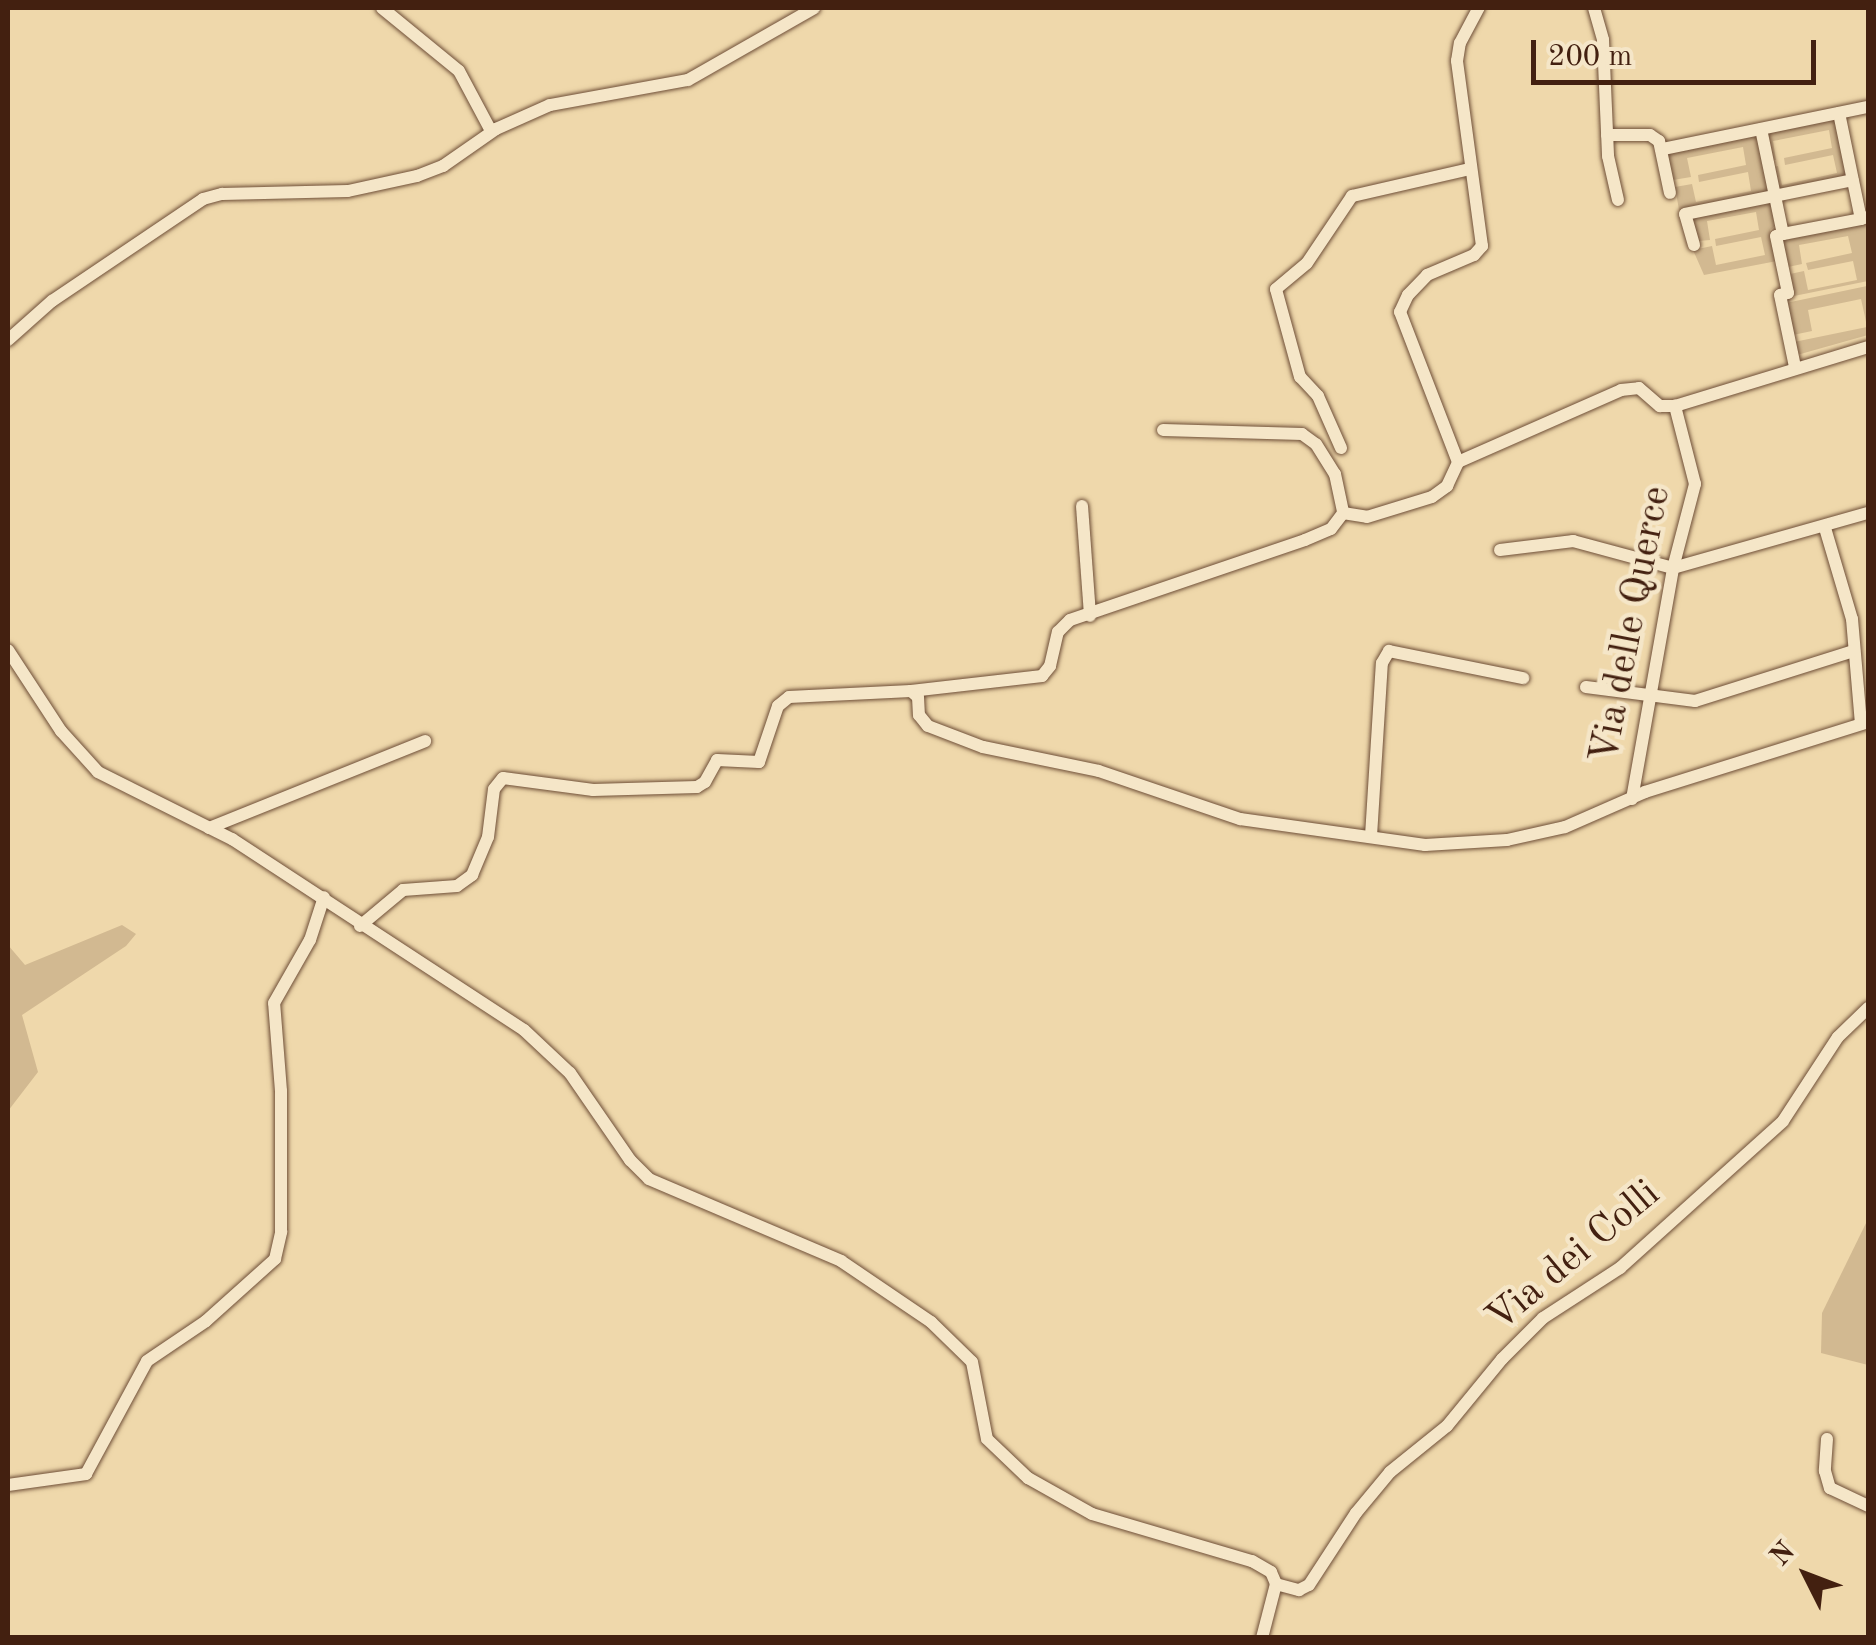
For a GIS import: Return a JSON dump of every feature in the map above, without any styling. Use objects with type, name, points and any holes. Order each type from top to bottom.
[{"type":"street","points":[[382,8],[458,70],[491,131]]},
{"type":"street","points":[[8,340],[40,309],[204,199],[222,194],[342,192],[436,170],[491,131],[557,102],[688,80],[814,8]]},
{"type":"street","points":[[1458,462],[1400,312],[1408,295],[1430,272],[1481,250],[1458,56],[1479,8]]},
{"type":"street","points":[[1594,8],[1604,40],[1606,134],[1618,200]]},
{"type":"street","points":[[1663,149],[1868,107]]},
{"type":"street","points":[[1795,366],[1780,295],[1788,293],[1776,236],[1865,218],[1839,113]]},
{"type":"street","points":[[1761,129],[1784,234]]},
{"type":"street","points":[[1606,134],[1650,136],[1663,149],[1670,193]]},
{"type":"street","points":[[1341,448],[1318,396],[1300,377],[1276,290],[1308,263],[1339,208],[1352,196],[1470,169]]},
{"type":"street","points":[[1694,245],[1685,214],[1853,180]]},
{"type":"street","points":[[1343,512],[1368,517],[1432,497],[1447,486],[1458,462],[1624,389],[1642,389],[1660,406],[1674,406],[1795,366],[1868,347]]},
{"type":"street","name":"Via delle Querce","points":[[1632,799],[1674,568],[1694,484],[1674,406]]},
{"type":"street","points":[[1162,430],[1302,434],[1316,444],[1335,474],[1343,512]]},
{"type":"street","points":[[1082,506],[1090,616]]},
{"type":"street","points":[[360,926],[403,890],[457,886],[472,875],[488,837],[494,789],[503,778],[594,790],[694,788],[706,782],[719,759],[759,762],[778,706],[787,698],[911,691],[1042,676],[1050,666],[1061,627],[1321,534],[1343,512]]},
{"type":"street","points":[[1500,550],[1573,542],[1674,568],[1868,513]]},
{"type":"street","points":[[911,691],[918,697],[919,715],[928,726],[983,747],[1098,770],[1232,817],[1425,845],[1507,840],[1565,828],[1632,799],[1864,723],[1846,588],[1825,528]]},
{"type":"street","points":[[8,650],[61,730],[98,772],[209,828],[324,898],[360,926],[536,1040],[580,1085],[630,1160],[648,1179],[841,1261],[931,1322],[972,1362],[978,1414],[987,1439],[1039,1486],[1092,1514],[1247,1558],[1271,1572],[1276,1584],[1262,1638]]},
{"type":"street","points":[[1371,836],[1382,663],[1389,651],[1523,678]]},
{"type":"street","points":[[1586,687],[1701,700],[1854,651]]},
{"type":"street","points":[[209,828],[425,742]]},
{"type":"street","points":[[8,1485],[78,1478],[88,1473],[148,1361],[206,1320],[276,1258],[282,1228],[282,1091],[274,1003],[310,940],[324,898]]},
{"type":"street","name":"Via dei Colli","points":[[1276,1584],[1299,1590],[1309,1585],[1356,1512],[1390,1472],[1447,1426],[1502,1359],[1543,1318],[1620,1268],[1783,1121],[1842,1032],[1868,1008]]},
{"type":"street","points":[[1827,1439],[1830,1488],[1868,1506]]},
{"type":"shaded area","points":[[1835,118],[1847,176],[1779,190],[1774,167],[1778,166],[1782,185],[1837,173],[1833,155],[1785,165],[1784,158],[1832,148],[1829,130],[1773,141],[1776,160],[1767,132]]},
{"type":"shaded area","points":[[1757,134],[1769,191],[1679,210],[1675,187],[1692,184],[1696,202],[1751,191],[1748,172],[1699,182],[1698,175],[1746,165],[1743,147],[1687,158],[1691,177],[1673,180],[1667,152]]},
{"type":"shaded area","points":[[1771,200],[1776,225],[1770,230],[1777,261],[1704,275],[1693,250],[1712,246],[1716,265],[1765,255],[1761,237],[1716,246],[1715,239],[1759,230],[1756,212],[1707,221],[1710,240],[1699,241],[1692,216]]},
{"type":"shaded area","points":[[1866,222],[1868,281],[1794,296],[1790,274],[1804,271],[1808,290],[1857,280],[1853,261],[1808,270],[1806,263],[1852,253],[1848,236],[1799,245],[1802,264],[1788,267],[1782,239]]},
{"type":"shaded area","points":[[1867,286],[1868,335],[1797,355],[1794,342],[1867,327],[1865,317],[1861,299],[1808,310],[1812,331],[1793,335],[1786,303]]},
{"type":"shaded area","points":[[122,925],[136,934],[126,946],[22,1015],[38,1072],[8,1111],[8,945],[25,965]]},
{"type":"shaded area","points":[[1868,1219],[1868,1365],[1821,1353],[1822,1313]]}]
